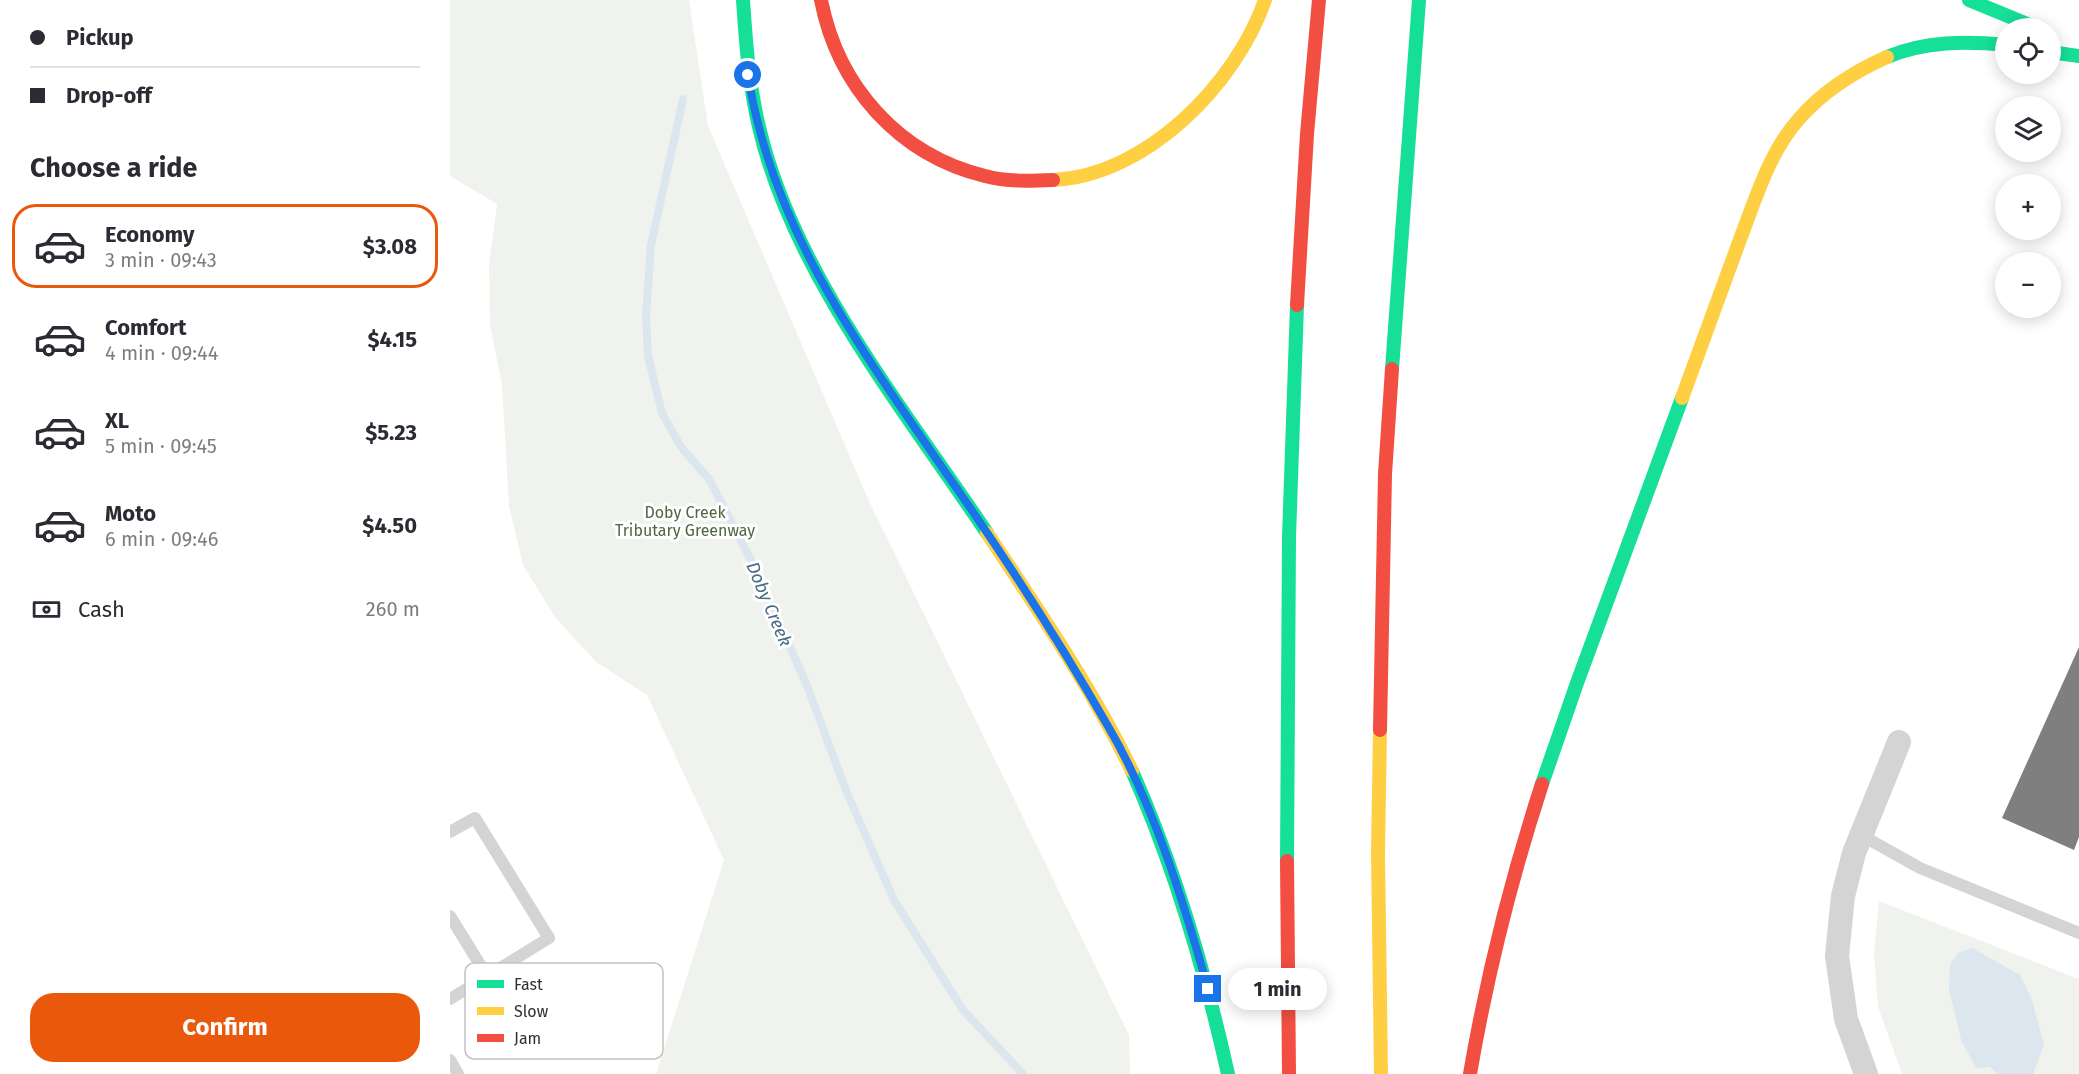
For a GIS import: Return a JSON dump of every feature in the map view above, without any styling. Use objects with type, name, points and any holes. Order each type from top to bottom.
[{"type":"main road","points":[[743,0],[744,44],[763,146],[798,238],[821,283],[866,356],[965,500],[1038,612],[1110,729],[1132,771],[1175,882],[1197,949],[1214,1009],[1228,1074]]},
{"type":"main road","points":[[821,0],[823,14],[836,54],[855,88],[877,115],[900,136],[927,155],[964,172],[1007,182],[1052,182],[1090,173],[1125,160],[1163,138],[1197,108],[1228,68],[1250,36],[1265,0]]},
{"type":"main road","points":[[1289,1074],[1285,705],[1288,533],[1293,382],[1302,224],[1310,94],[1319,0]]},
{"type":"main road","points":[[1381,1074],[1378,853],[1385,474],[1419,0]]},
{"type":"main road","points":[[1969,0],[2013,18]]},
{"type":"main road","points":[[2061,39],[2079,47]]},
{"type":"main road","points":[[1470,1074],[1485,990],[1543,781],[1603,611],[1770,163],[1797,121],[1821,96],[1848,75],[1880,59],[1914,48],[1948,42],[1995,43]]},
{"type":"main road","points":[[2061,54],[2079,56]]},
{"type":"street","points":[[1866,1074],[1846,1019],[1837,956],[1843,896],[1854,852],[1899,742]]},
{"type":"lane","points":[[450,832],[475,818],[549,938],[508,963]]},
{"type":"lane","points":[[1861,835],[1920,868],[2079,933]]},
{"type":"lane","points":[[450,916],[479,963]]},
{"type":"lane","points":[[450,999],[465,990]]},
{"type":"lane","points":[[450,1060],[458,1074]]},
{"type":"green space","name":"Doby Creek Tributary Greenway","points":[[450,0],[689,0],[708,126],[868,499],[1129,1035],[1130,1074],[656,1074],[661,1059],[663,1059],[663,1052],[724,860],[647,695],[596,662],[555,617],[523,565],[509,506],[502,385],[490,325],[489,265],[497,204],[450,176]]},
{"type":"green space","points":[[1879,901],[2079,979],[2079,1074],[1902,1074],[1878,1007],[1874,954]]},
{"type":"shaded area","points":[[1972,948],[2020,975],[2032,1000],[2044,1045],[2033,1074],[1997,1074],[1990,1067],[1976,1068],[1961,1040],[1949,989],[1950,965],[1958,953]]},
{"type":"building","points":[[2079,647],[2079,837],[2074,850],[2002,818]]},
{"type":"waterway","name":"Doby Creek","points":[[683,99],[651,245],[646,316],[648,356],[662,413],[681,447],[709,479],[750,558],[806,683],[847,793],[894,900],[963,1010],[1023,1074]]},
{"type":"traffic: fast","points":[[743,0],[756,115],[776,184],[798,237],[825,289],[856,340],[987,533]]},
{"type":"traffic: fast","points":[[1392,369],[1419,0]]},
{"type":"traffic: fast","points":[[1969,0],[2013,18]]},
{"type":"traffic: fast","points":[[1887,57],[1931,45],[1995,44]]},
{"type":"traffic: fast","points":[[2061,54],[2079,56]]},
{"type":"traffic: fast","points":[[1287,861],[1289,537],[1297,305]]},
{"type":"traffic: fast","points":[[1542,784],[1682,398]]},
{"type":"traffic: fast","points":[[1132,771],[1162,845],[1188,920],[1228,1074]]},
{"type":"traffic: slow","points":[[1053,180],[1088,175],[1121,162],[1153,143],[1183,120],[1210,93],[1233,63],[1251,32],[1265,0]]},
{"type":"traffic: slow","points":[[1682,398],[1759,189],[1788,132],[1828,91],[1862,69],[1887,57]]},
{"type":"traffic: slow","points":[[987,533],[1082,680],[1132,771]]},
{"type":"traffic: slow","points":[[1380,730],[1378,853],[1381,1074]]},
{"type":"traffic: jam","points":[[821,0],[829,32],[842,61],[858,88],[877,113],[900,134],[925,152],[954,166],[985,176],[1010,180],[1053,180]]},
{"type":"traffic: jam","points":[[1297,305],[1307,134],[1319,0]]},
{"type":"traffic: jam","points":[[1380,730],[1385,474],[1392,369]]},
{"type":"traffic: jam","points":[[1470,1074],[1501,928],[1542,784]]},
{"type":"traffic: jam","points":[[1287,861],[1289,1074]]},
{"type":"route","points":[[748,75],[763,146],[779,193],[798,238],[821,283],[866,356],[965,500],[1038,612],[1110,729],[1137,782],[1175,882],[1208,989]]}]
